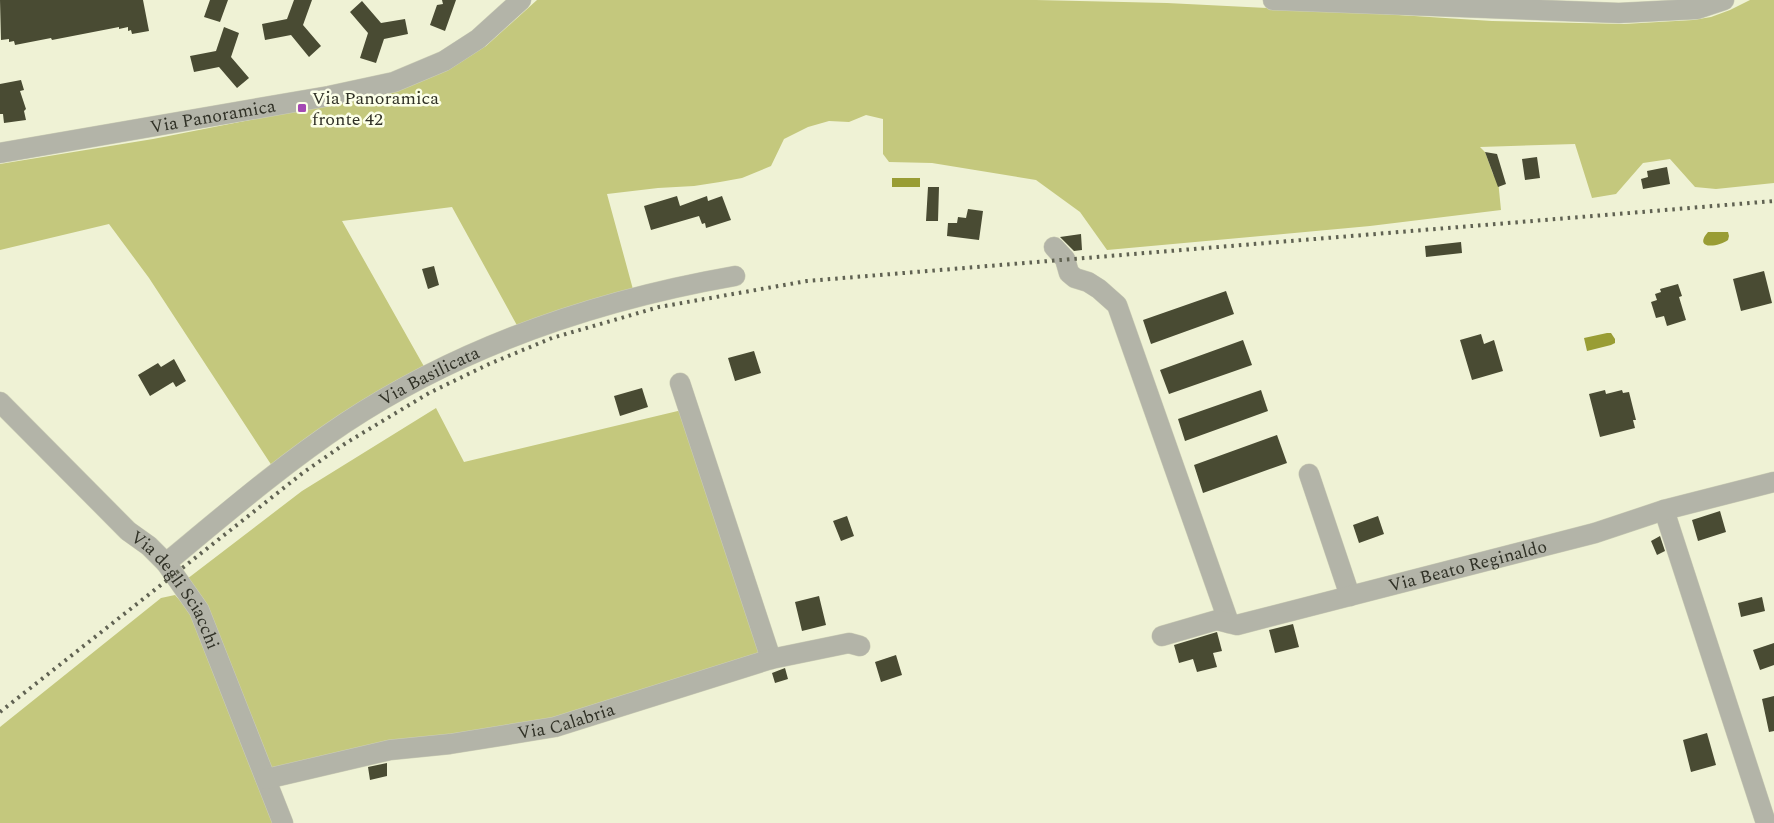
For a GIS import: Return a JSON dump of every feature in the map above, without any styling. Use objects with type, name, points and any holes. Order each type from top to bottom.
[{"type":"street","name":"Via Panoramica","points":[[0,153],[329,96],[394,82],[444,61],[478,39],[521,0]]},
{"type":"street","points":[[1273,0],[1415,3],[1619,13],[1697,9],[1724,0]]},
{"type":"street","points":[[1054,247],[1065,259],[1069,273],[1075,278],[1099,288],[1117,305],[1229,623]]},
{"type":"street","name":"Via Basilicata","points":[[166,563],[278,471],[345,423],[414,382],[507,340],[578,313],[681,285],[735,276]]},
{"type":"street","points":[[680,382],[771,659]]},
{"type":"street","name":"Via degli Sciacchi","points":[[0,402],[128,532],[149,546],[166,563],[199,610],[284,823]]},
{"type":"street","points":[[1309,474],[1350,596]]},
{"type":"street","name":"Via Beato Reginaldo","points":[[1162,636],[1216,620],[1237,626],[1595,533],[1664,510],[1774,482]]},
{"type":"street","points":[[1664,510],[1766,823]]},
{"type":"street","name":"Via Calabria","points":[[266,779],[390,750],[450,744],[555,727],[771,659],[849,643],[860,646]]},
{"type":"green space","points":[[537,0],[1036,0],[1167,3],[1492,21],[1624,24],[1693,20],[1711,17],[1750,0],[1774,0],[1774,183],[1716,189],[1695,187],[1670,159],[1643,163],[1616,194],[1592,198],[1575,144],[1480,147],[1485,152],[1493,174],[1498,180],[1501,210],[1370,226],[1107,250],[1080,212],[1036,180],[932,163],[889,162],[883,154],[883,119],[866,115],[849,122],[829,121],[808,127],[784,139],[771,166],[742,178],[694,186],[607,194],[634,293],[519,329],[452,207],[342,221],[426,370],[274,469],[149,278],[109,224],[0,250],[0,164],[153,139],[326,105],[440,72],[486,46]]},
{"type":"green space","points":[[436,408],[464,462],[682,410],[762,654],[558,723],[270,772],[187,579],[302,491]]},
{"type":"green space","points":[[175,595],[196,618],[277,823],[0,823],[0,727],[161,598]]},
{"type":"shaded area","points":[[892,178],[920,178],[920,187],[892,187]]},
{"type":"shaded area","points":[[1708,232],[1728,232],[1728,240],[1718,245],[1705,244],[1703,242],[1704,238]]},
{"type":"shaded area","points":[[1611,333],[1615,343],[1587,351],[1584,338]]},
{"type":"building","points":[[0,0],[143,0],[149,31],[132,34],[131,30],[128,31],[128,27],[119,29],[119,27],[15,45],[14,41],[9,42],[9,39],[1,40]]},
{"type":"building","points":[[210,0],[228,0],[220,22],[204,17]]},
{"type":"building","points":[[294,0],[312,0],[303,25],[321,46],[309,57],[291,35],[265,40],[262,24],[287,19]]},
{"type":"building","points":[[442,0],[456,0],[445,31],[430,25],[437,5],[443,4]]},
{"type":"building","points":[[362,1],[381,23],[405,19],[408,34],[384,39],[376,63],[360,58],[368,33],[350,12]]},
{"type":"building","points":[[224,27],[239,33],[231,57],[249,78],[237,88],[219,67],[194,72],[190,56],[216,51]]},
{"type":"building","points":[[21,80],[24,90],[20,91],[26,109],[24,111],[26,120],[4,123],[3,114],[0,114],[0,84]]},
{"type":"building","points":[[1485,152],[1497,154],[1506,184],[1498,187]]},
{"type":"building","points":[[1537,157],[1540,178],[1525,180],[1522,159]]},
{"type":"building","points":[[1667,167],[1670,184],[1643,189],[1641,179],[1648,177],[1647,171]]},
{"type":"building","points":[[928,187],[939,187],[938,221],[926,221]]},
{"type":"building","points":[[677,196],[680,206],[707,196],[708,201],[722,196],[731,220],[706,228],[705,223],[702,224],[699,216],[651,230],[644,206]]},
{"type":"building","points":[[968,209],[983,211],[979,240],[947,236],[948,223],[957,223],[958,217],[966,218]]},
{"type":"building","points":[[1081,234],[1082,250],[1074,251],[1060,237]]},
{"type":"building","points":[[1461,242],[1462,253],[1426,257],[1425,246]]},
{"type":"building","points":[[434,266],[439,285],[428,289],[422,269]]},
{"type":"building","points":[[1764,271],[1772,303],[1741,311],[1733,279]]},
{"type":"building","points":[[1678,284],[1682,296],[1679,297],[1686,320],[1667,326],[1664,316],[1656,318],[1651,302],[1657,300],[1655,294],[1661,292],[1660,289]]},
{"type":"building","points":[[1226,291],[1234,314],[1151,344],[1143,320]]},
{"type":"building","points":[[1481,334],[1484,344],[1494,340],[1503,371],[1472,380],[1460,340]]},
{"type":"building","points":[[1243,340],[1252,365],[1169,394],[1160,370]]},
{"type":"building","points":[[754,351],[761,373],[735,381],[728,358]]},
{"type":"building","points":[[174,359],[186,381],[176,387],[173,382],[150,396],[138,375],[158,363],[161,367]]},
{"type":"building","points":[[642,388],[648,407],[620,416],[614,396]]},
{"type":"building","points":[[1261,390],[1268,411],[1185,441],[1178,419]]},
{"type":"building","points":[[1605,390],[1606,394],[1622,390],[1623,393],[1629,392],[1636,420],[1633,420],[1635,428],[1600,437],[1589,394]]},
{"type":"building","points":[[1277,435],[1287,463],[1203,493],[1194,465]]},
{"type":"building","points":[[1720,511],[1726,532],[1698,541],[1692,520]]},
{"type":"building","points":[[847,516],[854,536],[841,541],[833,521]]},
{"type":"building","points":[[1378,516],[1384,534],[1359,543],[1353,525]]},
{"type":"building","points":[[1660,536],[1665,551],[1657,555],[1651,541]]},
{"type":"building","points":[[819,596],[826,625],[802,631],[795,602]]},
{"type":"building","points":[[1762,597],[1765,611],[1741,617],[1738,603]]},
{"type":"building","points":[[1293,624],[1299,647],[1275,653],[1269,630]]},
{"type":"building","points":[[1217,632],[1222,651],[1213,653],[1217,667],[1197,672],[1193,659],[1179,663],[1174,645]]},
{"type":"building","points":[[1774,643],[1774,665],[1760,670],[1753,650]]},
{"type":"building","points":[[896,655],[902,675],[881,682],[875,662]]},
{"type":"building","points":[[785,668],[788,679],[775,683],[772,673]]},
{"type":"building","points":[[1774,696],[1774,731],[1769,732],[1762,699]]},
{"type":"building","points":[[1707,733],[1716,765],[1691,772],[1683,740]]},
{"type":"building","points":[[387,763],[387,776],[370,780],[368,767]]},
{"type":"railway","points":[[0,712],[304,472],[346,443],[429,393],[489,364],[552,338],[659,307],[807,281],[1774,201]]},
{"type":"place","name":"Via Panoramica fronte 42","points":[[302,108]]}]
